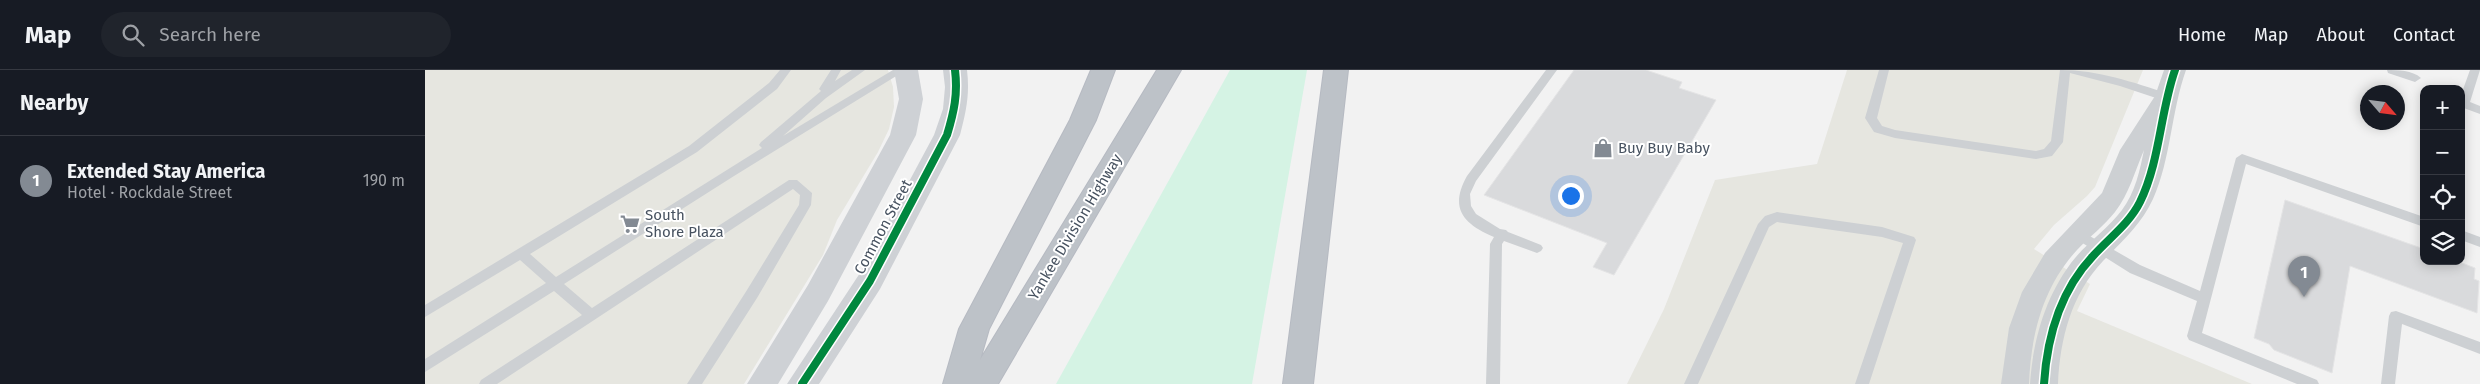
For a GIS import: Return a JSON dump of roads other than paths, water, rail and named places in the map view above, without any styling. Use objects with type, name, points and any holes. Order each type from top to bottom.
[{"type":"highway","points":[[958,384],[974,330],[1083,120],[1103,70]]},
{"type":"highway","name":"Yankee Division Highway","points":[[982,384],[1169,70]]},
{"type":"highway","points":[[1298,384],[1336,70]]},
{"type":"highway","points":[[1289,384],[1302,347]]},
{"type":"street","name":"Common Street","points":[[763,384],[818,293],[903,135],[911,99],[906,70]]},
{"type":"street","name":"Common Street","points":[[802,384],[841,328],[875,273],[947,135],[955,108],[957,87],[955,70]]},
{"type":"street","points":[[2044,384],[2048,344],[2060,306],[2076,276],[2100,248],[2131,218],[2141,200],[2155,159],[2165,97],[2175,70]]},
{"type":"street","points":[[2015,384],[2019,342],[2031,301],[2051,263],[2111,198],[2138,138],[2165,97]]},
{"type":"lane","points":[[425,312],[693,149],[773,86],[787,70]]},
{"type":"lane","points":[[812,104],[826,87],[836,70]]},
{"type":"lane","points":[[730,174],[812,104],[860,70]]},
{"type":"lane","points":[[425,366],[730,174],[901,70]]},
{"type":"lane","points":[[1537,248],[1501,234],[1471,219],[1465,209],[1465,189],[1552,70]]},
{"type":"lane","points":[[1883,70],[1871,118],[1872,124],[1877,129],[1895,134],[2036,155],[2048,152],[2057,142],[2065,70]]},
{"type":"lane","points":[[2071,70],[2123,83],[2165,97]]},
{"type":"lane","points":[[2392,70],[2415,78]]},
{"type":"lane","points":[[2475,70],[2465,104],[2480,110]]},
{"type":"lane","points":[[2312,384],[2194,336],[2242,158],[2420,221]]},
{"type":"lane","points":[[486,384],[793,183],[806,193],[805,206],[766,272],[694,384]]},
{"type":"lane","points":[[1691,384],[1764,224],[1769,218],[1777,217],[1882,232],[1910,240],[1861,384]]},
{"type":"lane","points":[[1493,384],[1496,244],[1501,234]]},
{"type":"lane","points":[[2077,234],[2140,272],[2205,298]]},
{"type":"lane","points":[[2465,236],[2480,242]]},
{"type":"lane","points":[[521,254],[591,315]]},
{"type":"lane","points":[[2388,384],[2396,316],[2480,348]]},
{"type":"place","name":"Buy Buy Baby","points":[[1603,148]]},
{"type":"place","name":"South Shore Plaza","points":[[630,224]]},
{"type":"place","name":"Extended Stay America","points":[[2304,297]]}]
